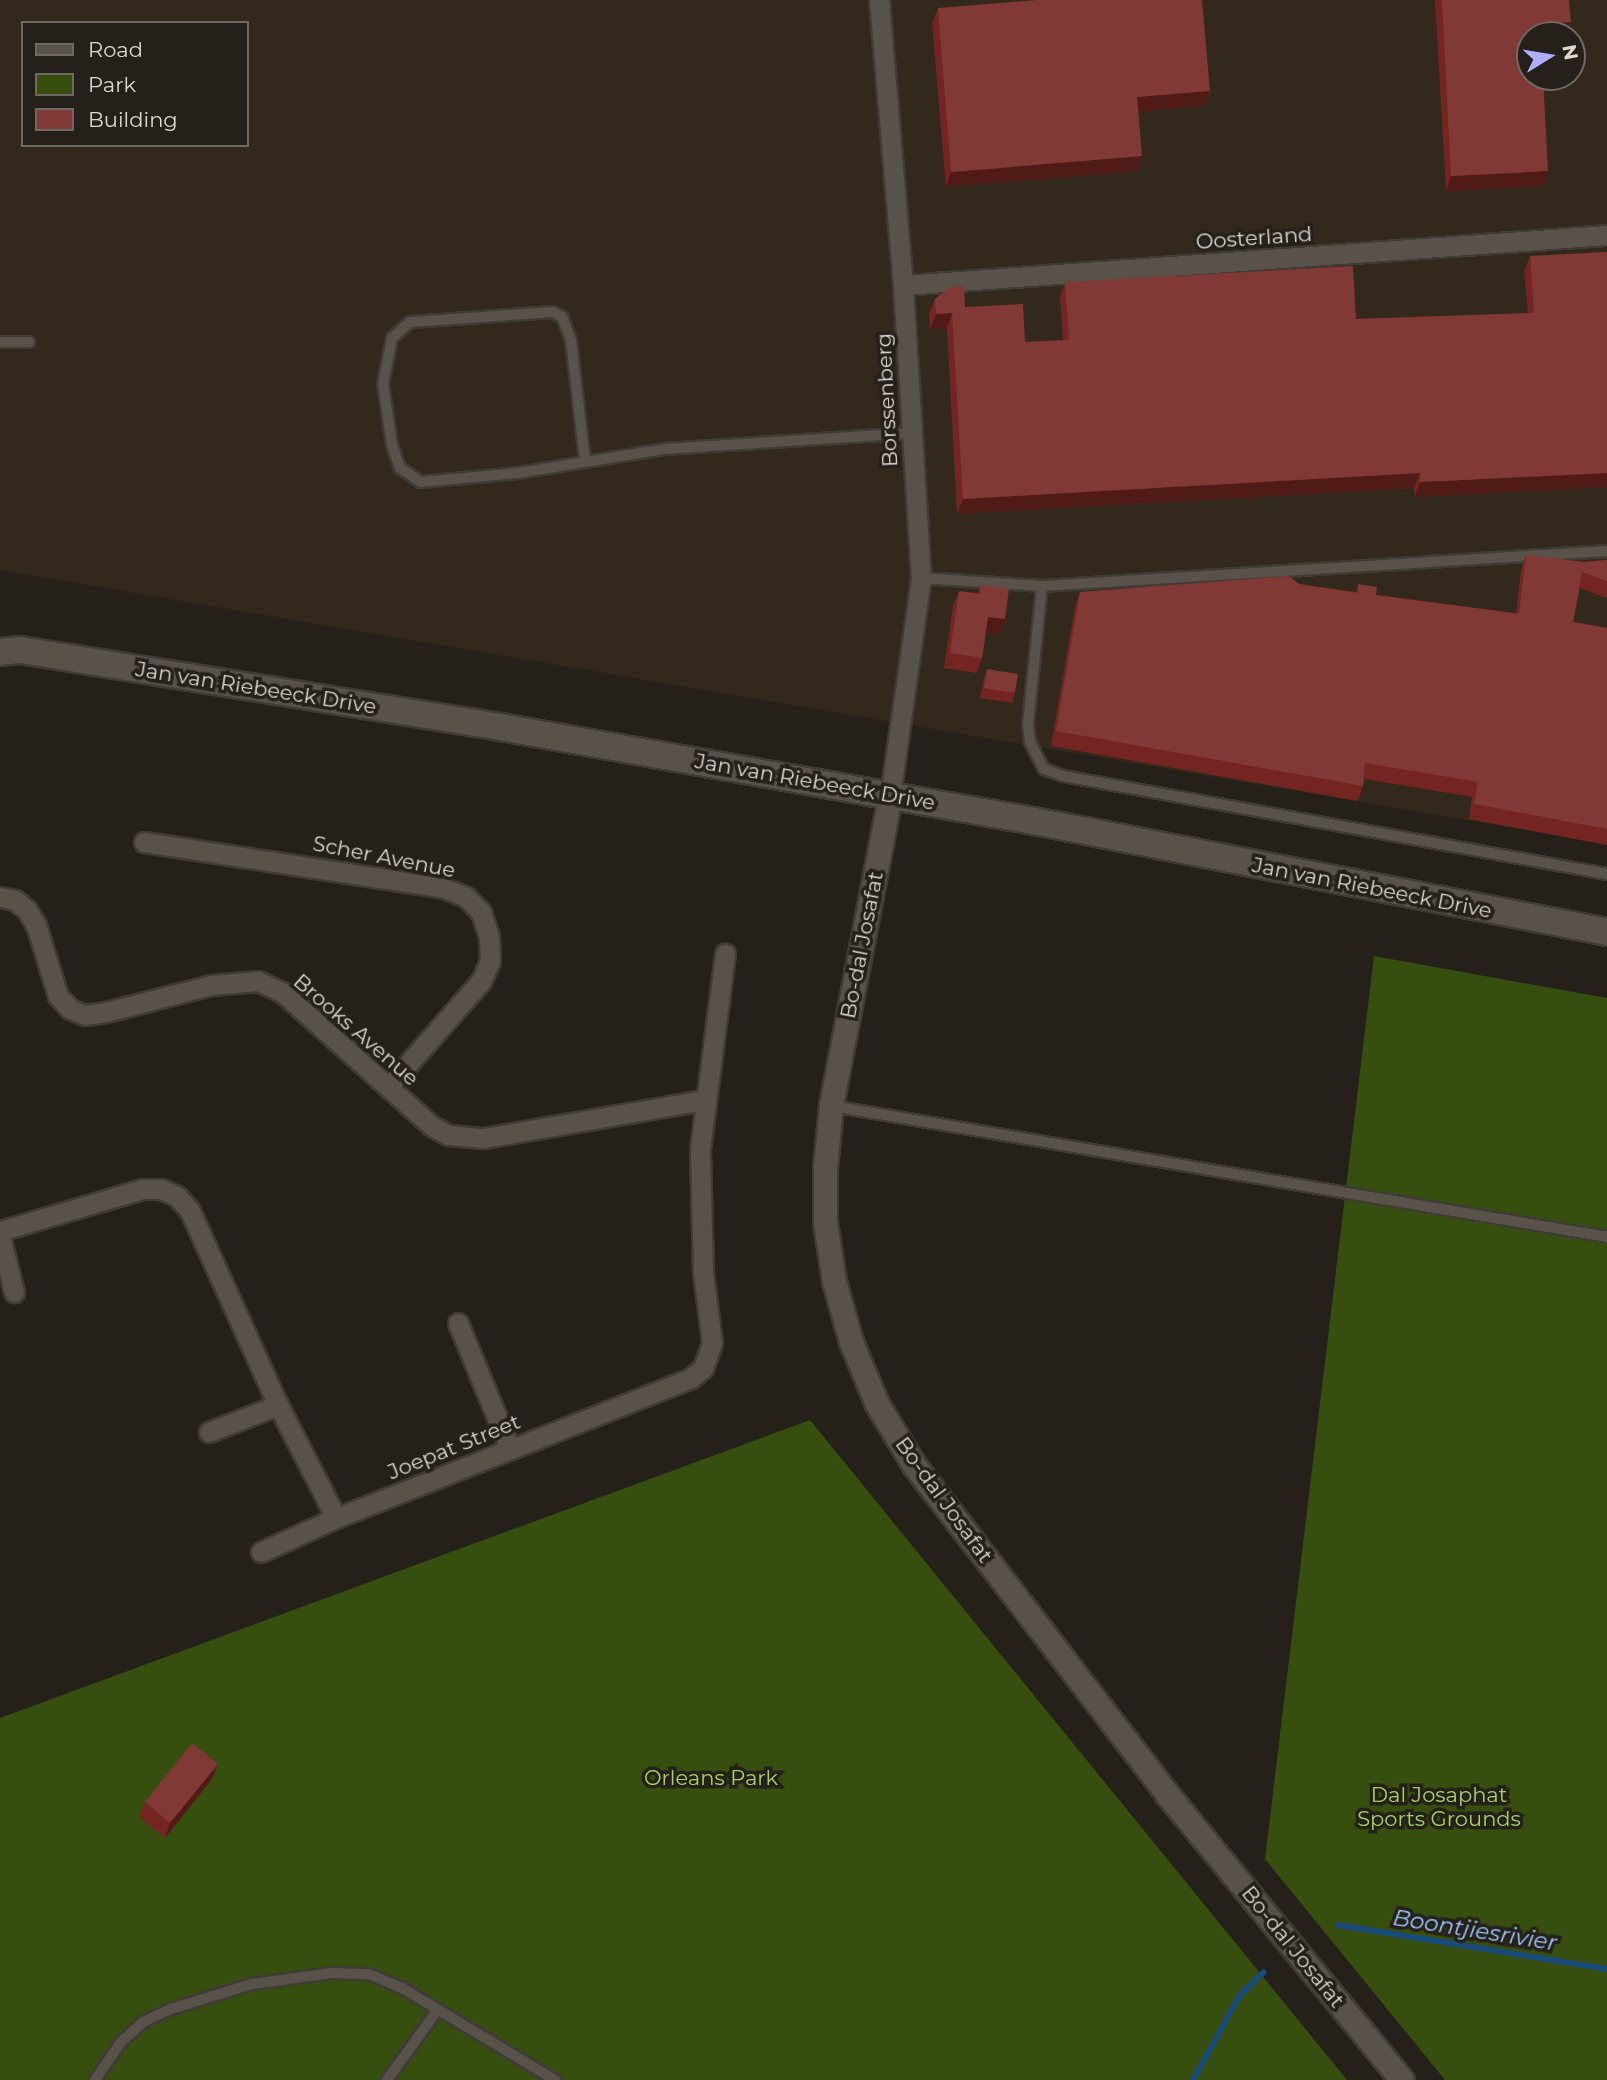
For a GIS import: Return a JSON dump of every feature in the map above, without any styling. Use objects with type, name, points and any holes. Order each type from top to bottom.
[{"type":"main road","name":"Jan van Riebeeck Drive","points":[[7,647],[890,796],[1607,932]]},
{"type":"street","name":"Borssenberg","points":[[879,0],[903,285],[921,578],[890,796]]},
{"type":"street","name":"Oosterland","points":[[903,285],[1607,234]]},
{"type":"street","name":"Bo-dal Josafat","points":[[890,796],[831,1106],[825,1222],[834,1281],[851,1342],[877,1404],[914,1465],[1167,1794],[1402,2080]]},
{"type":"street","name":"Scher Avenue","points":[[144,842],[443,888],[474,904],[489,936],[490,961],[481,982],[388,1087]]},
{"type":"street","name":"Brooks Avenue","points":[[0,897],[15,900],[27,910],[58,996],[69,1009],[85,1015],[106,1012],[211,985],[258,981],[282,992],[432,1126],[467,1139],[704,1100]]},
{"type":"street","name":"Joepat Street","points":[[261,1552],[336,1518],[691,1378],[703,1368],[712,1343],[700,1193],[704,1100],[725,954]]},
{"type":"street","points":[[13,1292],[0,1233],[143,1189],[161,1189],[177,1196],[190,1211],[278,1405],[336,1518]]},
{"type":"street","points":[[458,1323],[510,1448]]},
{"type":"street","points":[[209,1432],[278,1405]]},
{"type":"lane","points":[[585,461],[571,340],[562,317],[553,312],[410,322],[392,338],[383,384],[392,445],[400,468],[421,482],[469,479],[664,449],[912,433]]},
{"type":"lane","points":[[0,342],[29,342]]},
{"type":"lane","points":[[921,578],[1042,586],[1607,551]]},
{"type":"lane","points":[[1042,586],[1028,724],[1030,742],[1044,769],[1063,776],[1607,874]]},
{"type":"lane","points":[[831,1106],[1607,1237]]},
{"type":"lane","points":[[95,2080],[121,2042],[143,2022],[203,1997],[252,1984],[332,1973],[369,1975],[402,1987],[437,2011],[555,2080]]},
{"type":"lane","points":[[387,2080],[437,2011]]},
{"type":"shaded area","points":[[0,0],[1607,0],[1607,844],[0,570]]},
{"type":"green space","name":"Dal Josaphat Sports Grounds","points":[[1374,956],[1607,998],[1607,2080],[1445,2080],[1265,1859]]},
{"type":"green space","name":"Orleans Park","points":[[810,1420],[1347,2080],[0,2080],[0,1718]]},
{"type":"building","points":[[1037,0],[1202,0],[1210,91],[1137,97],[1142,156],[951,172],[938,8]]},
{"type":"building","points":[[1442,0],[1569,0],[1571,21],[1516,21],[1516,91],[1544,91],[1548,171],[1451,176]]},
{"type":"building","points":[[1607,252],[1607,473],[1420,482],[1420,473],[963,499],[952,313],[936,314],[935,299],[950,287],[964,286],[965,307],[1023,304],[1025,342],[1069,340],[1065,282],[1353,266],[1356,319],[1534,313],[1530,256]]},
{"type":"building","points":[[1526,555],[1584,562],[1607,560],[1607,581],[1582,572],[1573,622],[1607,628],[1607,829],[1474,804],[1478,782],[1365,763],[1363,786],[1056,731],[1080,592],[1289,576],[1299,584],[1358,593],[1358,584],[1377,587],[1376,595],[1519,614]]},
{"type":"building","points":[[981,585],[1009,589],[1005,619],[988,617],[982,658],[950,653],[959,591],[979,594]]},
{"type":"building","points":[[987,669],[1018,674],[1015,693],[984,688]]},
{"type":"building","points":[[192,1743],[218,1764],[170,1823],[145,1802]]},
{"type":"waterway","name":"Boontjiesrivier","points":[[1338,1925],[1607,1969]]},
{"type":"waterway","name":"Boontjiesrivier","points":[[1193,2080],[1240,1995],[1264,1972]]}]
